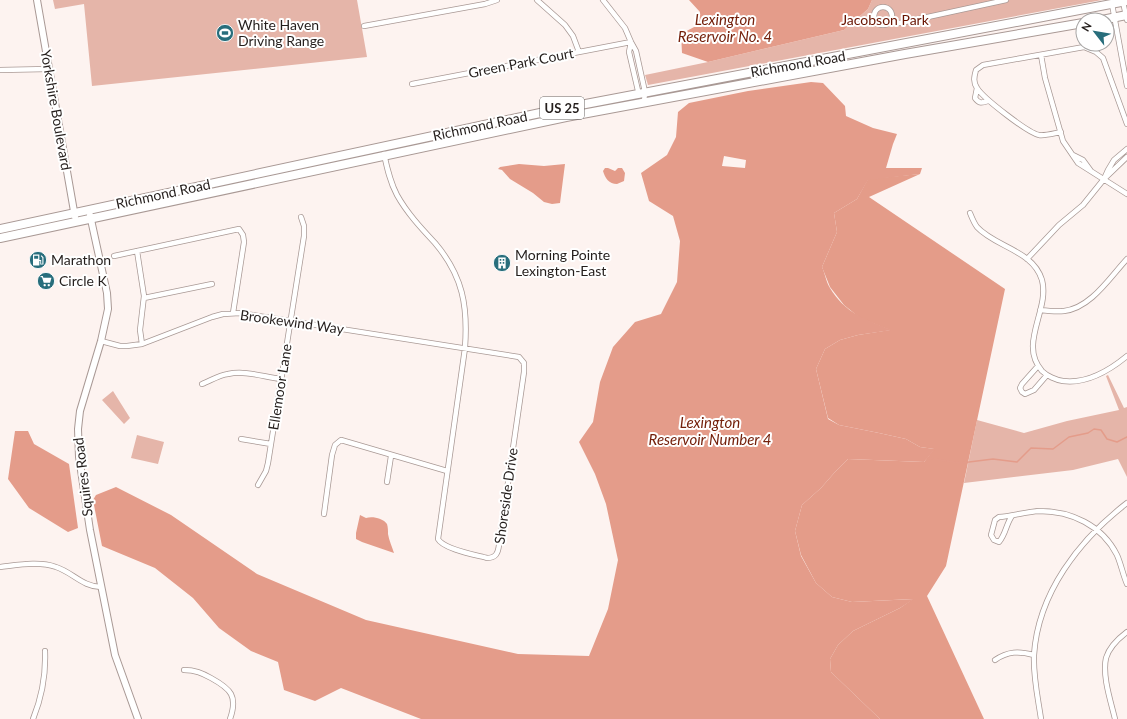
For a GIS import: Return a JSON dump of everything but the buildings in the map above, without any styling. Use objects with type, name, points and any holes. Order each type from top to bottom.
[{"type":"highway","name":"Richmond Road","points":[[90,214],[382,146],[554,110],[1125,2]]},
{"type":"highway","points":[[1115,18],[1127,17]]},
{"type":"highway","name":"Richmond Road","points":[[0,229],[75,217],[644,102],[1075,24]]},
{"type":"highway","name":"Richmond Road","points":[[0,238],[75,217]]},
{"type":"street","name":"Yorkshire Boulevard","points":[[37,0],[75,217]]},
{"type":"street","points":[[364,26],[485,4],[497,0]]},
{"type":"street","points":[[537,0],[565,24],[573,36],[579,52]]},
{"type":"street","points":[[602,0],[625,28],[636,51],[644,102]]},
{"type":"street","points":[[892,20],[896,23],[900,23],[1006,0]]},
{"type":"street","points":[[1125,2],[1127,17]]},
{"type":"street","points":[[1112,4],[1113,12]]},
{"type":"street","points":[[881,7],[887,8],[892,14],[892,20],[888,24],[880,25],[874,19],[874,13],[881,7]]},
{"type":"street","points":[[1115,23],[1127,86]]},
{"type":"street","points":[[631,42],[629,52],[642,93]]},
{"type":"street","name":"Green Park Court","points":[[412,84],[631,42]]},
{"type":"street","points":[[1061,132],[1040,136],[1030,132],[988,101],[977,88],[974,80],[976,70],[983,65],[1084,47],[1096,52],[1103,58],[1127,124]]},
{"type":"street","points":[[1041,55],[1063,141],[1073,155],[1078,156],[1083,160],[1091,170],[1127,194]]},
{"type":"street","points":[[0,70],[49,70]]},
{"type":"street","points":[[977,88],[975,98],[978,102],[982,103],[988,101]]},
{"type":"street","name":"Shoreside Drive","points":[[382,146],[390,177],[397,194],[408,212],[442,252],[450,264],[458,280],[466,310],[467,325],[465,348],[438,537],[439,541],[448,547],[487,558],[493,558],[498,552],[500,545],[524,363],[520,357],[465,348]]},
{"type":"street","points":[[1104,179],[1114,160],[1127,149]]},
{"type":"street","points":[[1027,259],[1059,225],[1083,205],[1104,179],[1127,157]]},
{"type":"street","points":[[970,213],[977,226],[984,232],[1027,259],[1042,280],[1042,300],[1033,344],[1034,356],[1038,366],[1047,375],[1069,382],[1084,379],[1106,372],[1127,356]]},
{"type":"street","name":"Squires Road","points":[[90,214],[108,302],[106,320],[101,341],[80,411],[78,441],[82,486],[115,656],[138,719]]},
{"type":"street","name":"Ellemoor Lane","points":[[258,485],[266,471],[291,321],[304,236],[304,226],[301,217]]},
{"type":"street","points":[[114,256],[237,229],[241,230],[244,246],[233,313]]},
{"type":"street","points":[[137,251],[144,298],[140,330],[142,344]]},
{"type":"street","points":[[1040,310],[1064,311],[1080,307],[1090,299],[1127,259]]},
{"type":"street","points":[[144,298],[212,284]]},
{"type":"street","name":"Brookewind Way","points":[[101,341],[109,344],[127,346],[142,344],[212,316],[233,313],[465,348]]},
{"type":"street","points":[[1038,366],[1022,384],[1020,388],[1022,392],[1026,394],[1034,390],[1047,375]]},
{"type":"street","points":[[202,384],[232,373],[281,379]]},
{"type":"street","points":[[241,439],[271,444]]},
{"type":"street","points":[[324,514],[332,455],[338,441],[341,440],[391,456],[447,471]]},
{"type":"street","points":[[387,482],[391,456]]},
{"type":"street","points":[[1041,719],[1035,681],[1034,655],[1041,618],[1058,577],[1070,560],[1114,513],[1127,503]]},
{"type":"street","points":[[1012,516],[1007,524],[1004,537],[999,542],[994,540],[991,534],[995,520],[999,517],[1038,511],[1056,512],[1078,518],[1097,530],[1109,541],[1118,556],[1127,584]]},
{"type":"street","points":[[0,566],[48,565],[62,569],[88,584],[101,586]]},
{"type":"street","points":[[1115,719],[1105,671],[1106,657],[1115,644],[1127,632]]},
{"type":"street","points":[[995,660],[1002,655],[1018,651],[1034,655]]},
{"type":"street","points":[[34,719],[43,688],[45,652]]},
{"type":"street","points":[[184,670],[199,672],[230,691],[233,705],[230,719]]},
{"type":"green space","name":"White Haven Driving Range","points":[[53,0],[357,0],[367,57],[92,86],[84,4],[55,9]]},
{"type":"green space","name":"Jacobson Park","points":[[872,0],[1102,0],[648,85],[645,75],[708,62],[844,30],[868,9]]},
{"type":"green space","points":[[1108,375],[1124,408],[1127,407],[1127,477],[1118,459],[1073,470],[964,483],[977,420],[1024,433],[1067,421],[1119,410],[1106,376]]},
{"type":"green space","points":[[113,391],[130,418],[124,424],[102,400]]},
{"type":"green space","points":[[137,435],[164,442],[158,464],[131,458]]},
{"type":"shaded area","points":[[920,174],[869,197],[1005,289],[946,566],[927,596],[984,719],[880,719],[831,672],[830,659],[838,645],[853,631],[900,608],[913,599],[852,602],[832,597],[816,583],[801,555],[795,531],[802,505],[821,488],[848,459],[924,462],[934,449],[920,447],[906,439],[839,425],[828,418],[816,369],[825,349],[840,340],[858,335],[890,330],[860,318],[844,305],[830,287],[822,267],[837,232],[834,213],[857,199],[868,179]]},
{"type":"water","name":"Lexington Reservoir No. 4","points":[[689,0],[872,0],[868,9],[844,30],[708,62],[682,53],[681,34],[696,26],[700,12]]},
{"type":"water","name":"Lexington Reservoir Number 4","points":[[811,82],[823,83],[845,106],[846,116],[873,128],[897,134],[886,168],[922,168],[920,174],[868,180],[857,199],[834,213],[837,232],[822,267],[829,286],[836,297],[849,310],[873,323],[892,330],[858,335],[840,340],[825,349],[816,369],[828,419],[839,425],[906,439],[920,447],[935,449],[924,462],[848,459],[821,488],[802,505],[795,531],[801,556],[816,583],[832,597],[852,602],[914,599],[900,608],[853,631],[838,645],[830,659],[831,672],[880,719],[421,719],[341,688],[315,701],[284,690],[278,662],[251,651],[219,628],[193,598],[155,568],[102,546],[93,500],[96,495],[116,487],[171,515],[257,574],[366,620],[518,654],[589,656],[608,609],[618,560],[606,504],[595,474],[579,442],[593,422],[600,382],[613,347],[635,322],[661,314],[677,282],[680,241],[673,216],[649,201],[641,173],[667,155],[676,137],[678,112],[689,103],[748,91]]},
{"type":"water","points":[[519,164],[544,166],[565,164],[560,203],[552,204],[544,202],[533,193],[510,179],[502,170],[498,169],[500,167]]},
{"type":"water","points":[[605,168],[615,171],[618,168],[622,168],[625,173],[624,181],[617,184],[610,182],[604,174],[603,171]]},
{"type":"water","points":[[15,431],[28,431],[34,444],[69,464],[78,528],[68,532],[29,508],[8,479]]},
{"type":"water","points":[[360,515],[366,518],[371,517],[383,520],[387,524],[388,536],[394,553],[356,539]]},
{"type":"pier","points":[[724,156],[746,160],[745,168],[722,166]]},
{"type":"waterway","points":[[927,458],[961,463],[993,459],[1017,462],[1031,448],[1053,449],[1069,437],[1088,433],[1094,429],[1101,430],[1107,439],[1117,442],[1127,437]]},
{"type":"place","name":"White Haven Driving Range","points":[[225,33]]},
{"type":"place","name":"Marathon","points":[[38,260]]},
{"type":"place","name":"Morning Pointe Lexington-East","points":[[502,263]]},
{"type":"place","name":"Circle K","points":[[46,281]]}]
